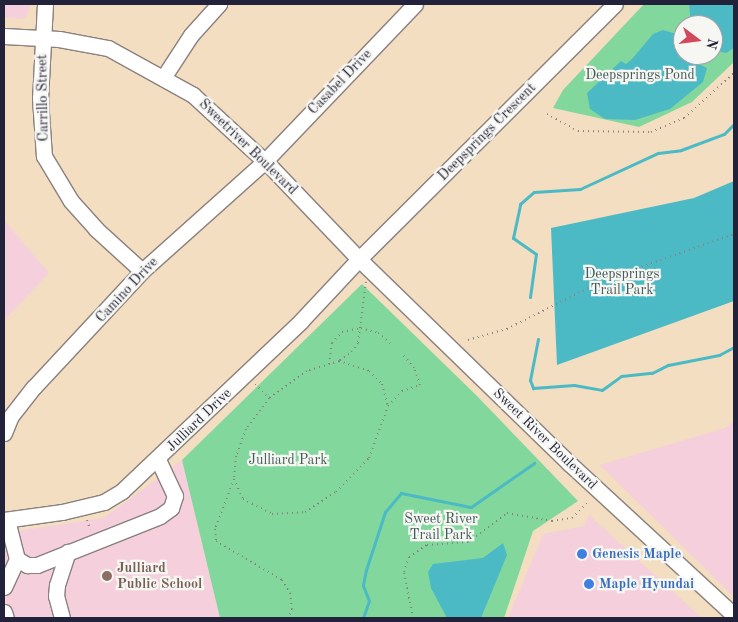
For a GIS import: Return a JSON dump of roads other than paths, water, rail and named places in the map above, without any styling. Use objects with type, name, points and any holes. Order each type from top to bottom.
[{"type":"street","name":"Carrillo Street","points":[[44,4],[40,98],[44,156],[71,201],[96,229],[142,270]]},
{"type":"street","points":[[164,78],[191,34],[218,4]]},
{"type":"street","name":"Casabel Drive","points":[[265,160],[415,4]]},
{"type":"street","name":"Deepsprings Crescent","points":[[358,259],[615,4]]},
{"type":"street","name":"Sweetriver Boulevard","points":[[4,36],[43,37],[108,48],[193,95],[265,160],[358,259]]},
{"type":"street","name":"Camino Drive","points":[[4,433],[11,416],[34,387],[142,270],[265,160]]},
{"type":"street","name":"Julliard Drive","points":[[5,520],[62,512],[104,502],[122,491],[158,460],[301,321],[358,259]]},
{"type":"street","name":"Sweet River Boulevard","points":[[358,259],[569,463],[734,615]]},
{"type":"street","points":[[17,560],[27,565],[37,565],[160,516],[172,508],[176,496],[158,460]]},
{"type":"street","points":[[4,587],[17,560],[5,520]]},
{"type":"street","points":[[62,618],[56,596],[57,585],[68,552]]},
{"type":"street","points":[[4,612],[6,618]]},
{"type":"water","points":[[689,4],[734,4],[734,48],[726,53],[723,52],[723,15],[690,15]]},
{"type":"water","points":[[663,30],[673,33],[673,65],[701,65],[707,68],[703,82],[670,109],[635,120],[605,119],[590,109],[587,93],[621,61],[626,64],[632,59],[653,34]]},
{"type":"water","name":"Deepsprings Trail Park","points":[[734,181],[734,301],[557,365],[551,228],[694,198]]},
{"type":"water","points":[[503,543],[507,555],[481,618],[447,618],[431,588],[428,572],[433,564],[483,558]]},
{"type":"waterway","points":[[530,297],[536,254],[513,238],[520,204],[534,192],[580,189],[658,153],[681,150],[724,134],[734,124]]},
{"type":"waterway","points":[[538,339],[530,380],[533,388],[574,385],[602,390],[621,376],[652,373],[668,365],[719,355],[734,347]]},
{"type":"waterway","points":[[363,618],[369,601],[363,585],[366,570],[385,512],[401,493],[471,507],[534,463]]},
{"type":"place","name":"Genesis Maple","points":[[582,554]]},
{"type":"place","name":"Julliard Public School","points":[[107,576]]},
{"type":"place","name":"Maple Hyundai","points":[[589,584]]},
{"type":"park label","name":"Deepsprings Pond","points":[[640,75]]},
{"type":"park label","name":"Julliard Park","points":[[288,460]]},
{"type":"park label","name":"Sweet River Trail Park","points":[[441,528]]}]
